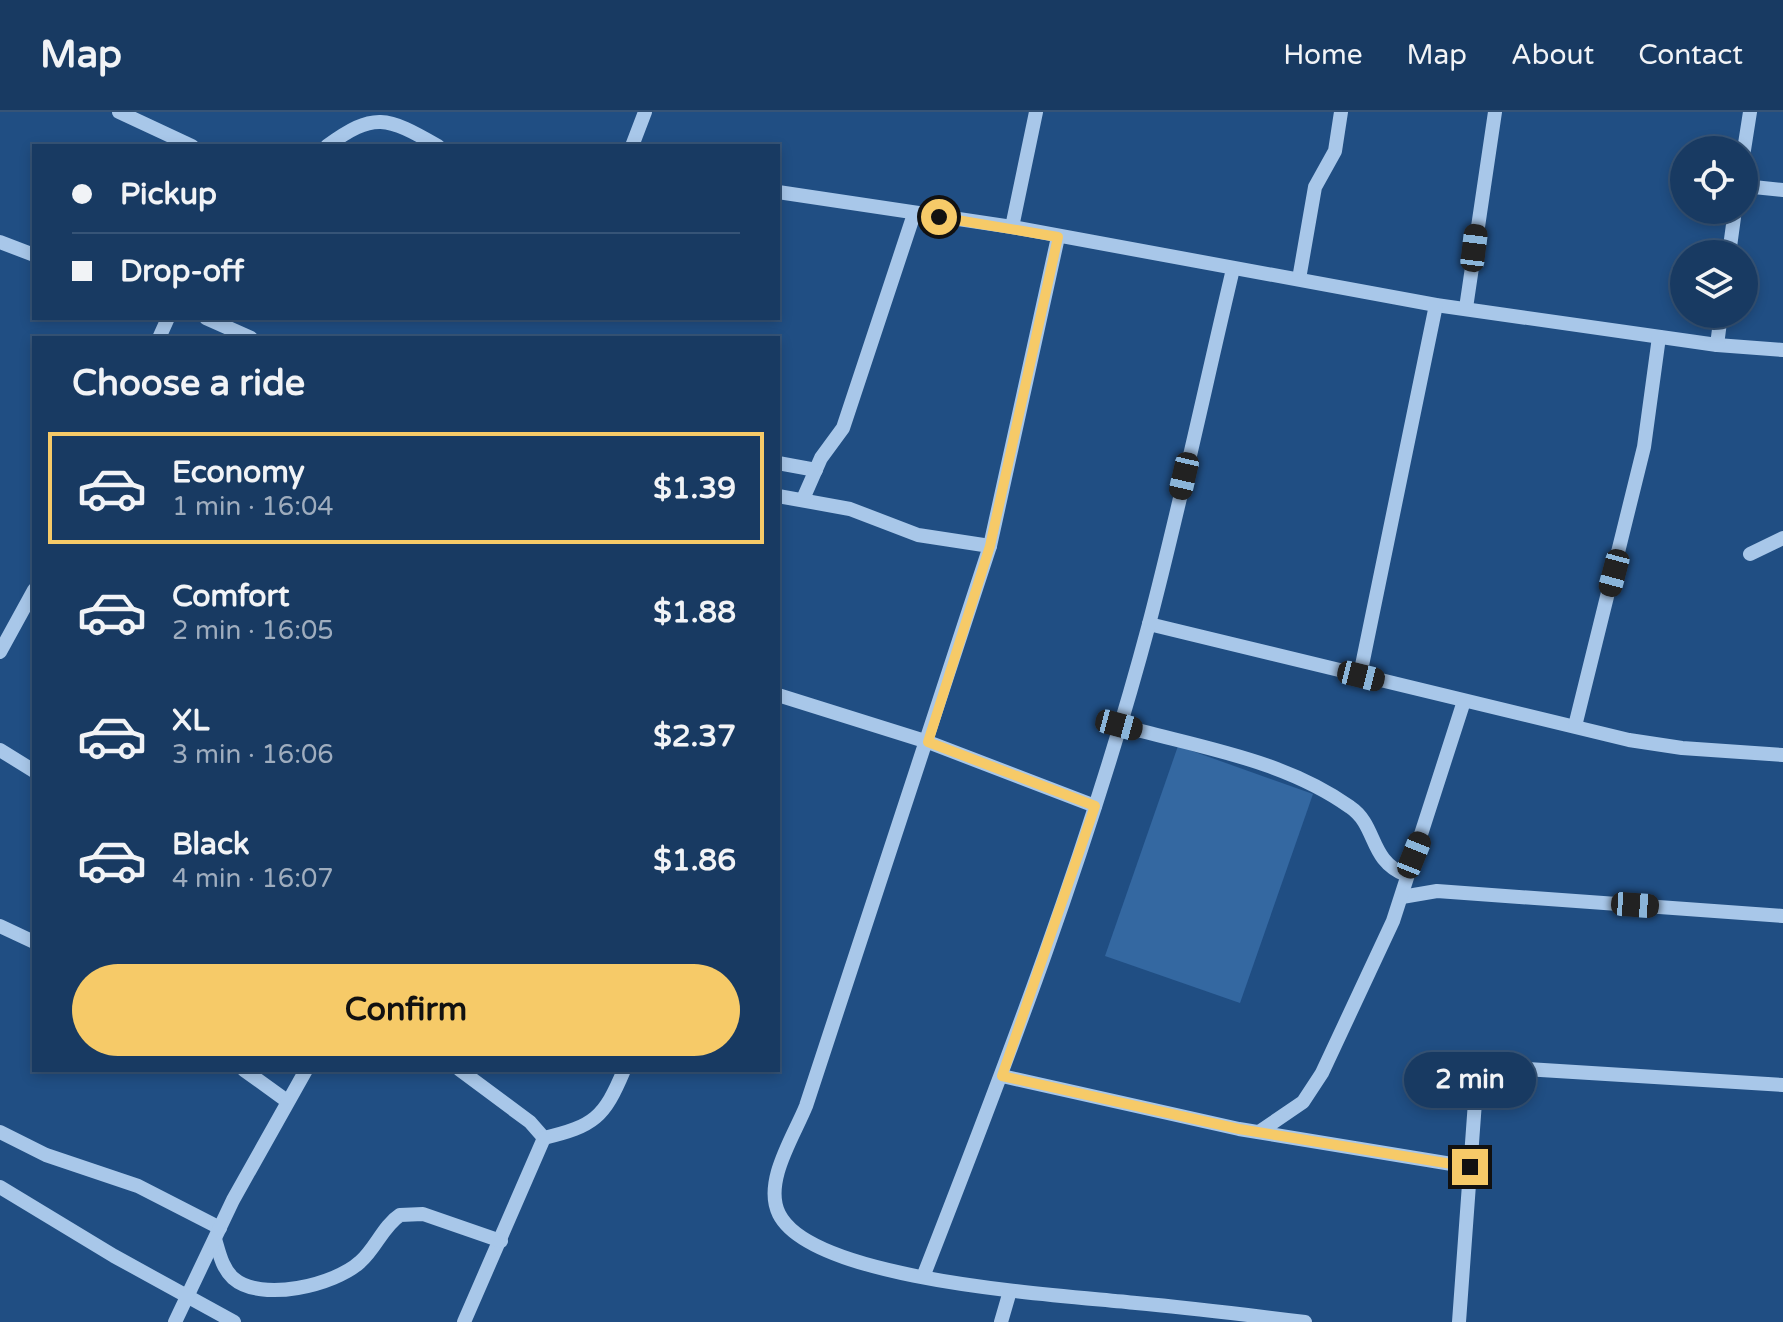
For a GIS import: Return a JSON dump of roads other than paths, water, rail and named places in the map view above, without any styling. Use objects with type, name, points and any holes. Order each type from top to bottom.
[{"type":"street","points":[[119,112],[188,144]]},
{"type":"street","points":[[633,144],[645,112]]},
{"type":"street","points":[[1012,227],[1036,112]]},
{"type":"street","points":[[1299,279],[1315,187],[1335,151],[1341,112]]},
{"type":"street","points":[[1466,308],[1481,189],[1495,112]]},
{"type":"street","points":[[1746,136],[1750,112]]},
{"type":"street","points":[[329,144],[354,117],[378,116],[434,144]]},
{"type":"street","points":[[1758,187],[1783,190]]},
{"type":"street","points":[[780,192],[1012,227],[1436,305],[1717,345],[1783,350]]},
{"type":"street","points":[[803,499],[816,470],[843,428],[914,214]]},
{"type":"street","points":[[1058,237],[990,546],[806,1106],[773,1193],[780,1216],[808,1242],[859,1262],[923,1277],[1010,1291],[1305,1322]]},
{"type":"street","points":[[0,242],[32,254]]},
{"type":"street","points":[[923,1277],[1002,1076],[1095,806],[1149,624],[1233,269]]},
{"type":"street","points":[[1360,675],[1436,305]]},
{"type":"street","points":[[210,320],[246,336]]},
{"type":"street","points":[[1717,345],[1719,328]]},
{"type":"street","points":[[1575,726],[1644,447],[1659,337]]},
{"type":"street","points":[[780,463],[816,470]]},
{"type":"street","points":[[780,496],[850,509],[918,535],[990,546]]},
{"type":"street","points":[[1750,554],[1783,538]]},
{"type":"street","points":[[0,652],[32,594]]},
{"type":"street","points":[[1149,624],[1629,740],[1682,748],[1783,755]]},
{"type":"street","points":[[780,696],[928,742],[1095,806]]},
{"type":"street","points":[[1259,1132],[1293,1110],[1314,1089],[1402,897],[1406,875],[1441,780],[1464,701]]},
{"type":"street","points":[[1119,725],[1289,772],[1320,786],[1354,810],[1389,869],[1406,875]]},
{"type":"street","points":[[0,750],[32,770]]},
{"type":"street","points":[[1402,897],[1437,891],[1783,916]]},
{"type":"street","points":[[0,926],[32,941]]},
{"type":"street","points":[[1459,1322],[1476,1088],[1482,1077],[1497,1068],[1783,1085]]},
{"type":"street","points":[[247,1072],[287,1101]]},
{"type":"street","points":[[175,1322],[217,1234],[305,1072]]},
{"type":"street","points":[[463,1072],[530,1122],[544,1138]]},
{"type":"street","points":[[544,1138],[582,1129],[597,1118],[611,1100],[623,1072]]},
{"type":"street","points":[[1002,1076],[1259,1132],[1470,1167]]},
{"type":"street","points":[[0,1132],[46,1155],[118,1177],[217,1234],[225,1268],[234,1280],[254,1288],[280,1290],[308,1286],[348,1272],[400,1215],[423,1214],[501,1241]]},
{"type":"street","points":[[464,1322],[544,1138]]},
{"type":"street","points":[[0,1187],[234,1322]]},
{"type":"street","points":[[1001,1322],[1010,1291]]}]
